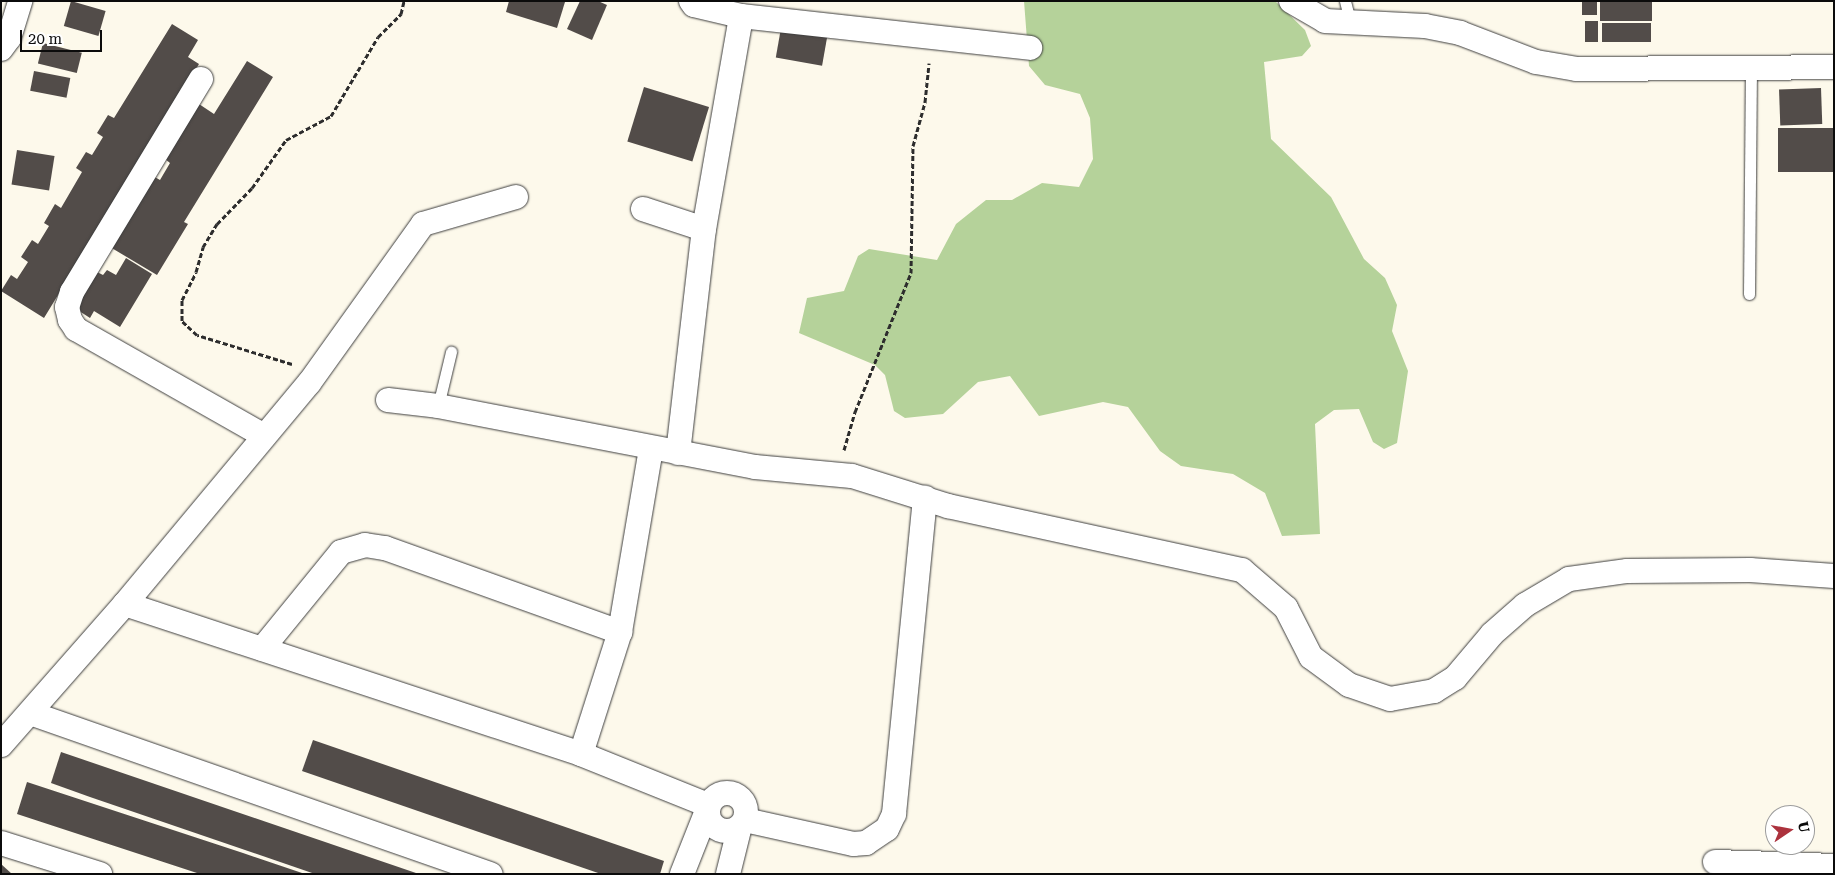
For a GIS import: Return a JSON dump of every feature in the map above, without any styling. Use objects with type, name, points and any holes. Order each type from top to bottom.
[{"type":"street","points":[[1,49],[9,38],[20,1]]},
{"type":"street","points":[[692,1],[694,5],[741,16],[1030,48]]},
{"type":"street","points":[[1291,1],[1325,21],[1351,25],[1425,26],[1460,33],[1536,62],[1577,68],[1834,67]]},
{"type":"street","points":[[678,453],[704,229],[741,16]]},
{"type":"street","points":[[201,79],[72,292],[67,307],[76,329],[264,436]]},
{"type":"street","points":[[1,745],[125,604],[316,373],[422,224],[516,197]]},
{"type":"street","points":[[643,208],[704,229]]},
{"type":"street","points":[[388,400],[438,406],[651,449],[755,467],[837,474],[885,484],[948,506],[1242,570],[1286,608],[1311,657],[1349,685],[1390,700],[1434,692],[1455,678],[1492,634],[1525,605],[1569,579],[1627,571],[1750,570],[1834,576]]},
{"type":"street","points":[[581,754],[620,632],[651,449]]},
{"type":"street","points":[[708,808],[712,824],[722,831],[743,823],[853,844],[866,842],[887,829],[894,814],[924,498]]},
{"type":"street","points":[[262,649],[341,552],[364,545],[385,548],[620,632]]},
{"type":"street","points":[[125,604],[581,754],[708,808]]},
{"type":"street","points":[[30,713],[491,874]]},
{"type":"street","points":[[682,874],[708,808],[716,795],[734,793],[744,802],[743,823],[728,874]]},
{"type":"street","points":[[1,843],[64,868],[100,874]]},
{"type":"street","points":[[1715,862],[1834,866]]},
{"type":"lane","points":[[1345,1],[1351,25]]},
{"type":"lane","points":[[1749,294],[1753,67]]},
{"type":"lane","points":[[438,406],[451,352]]},
{"type":"path","points":[[316,373],[264,353],[197,335],[182,321],[182,300],[196,272],[203,247],[217,224],[252,188],[286,140],[331,116],[378,37],[401,14],[404,1]]},
{"type":"path","points":[[837,474],[855,412],[912,273],[913,146],[925,102],[932,36]]},
{"type":"green space","points":[[1024,1],[1275,1],[1305,30],[1311,46],[1302,56],[1264,62],[1271,139],[1331,197],[1364,259],[1385,278],[1397,305],[1392,331],[1408,371],[1397,443],[1384,449],[1373,442],[1359,409],[1334,410],[1315,424],[1320,534],[1282,536],[1265,493],[1233,474],[1181,466],[1160,451],[1128,407],[1103,402],[1039,416],[1010,376],[978,382],[943,414],[905,418],[894,411],[885,375],[875,365],[799,333],[807,298],[844,291],[858,256],[869,249],[937,260],[956,224],[986,200],[1012,200],[1042,183],[1079,187],[1093,159],[1090,118],[1080,94],[1045,85],[1029,66]]},
{"type":"building","points":[[71,1],[106,11],[98,36],[64,26]]},
{"type":"building","points":[[509,1],[565,2],[557,28],[506,12]]},
{"type":"building","points":[[580,1],[598,1],[607,5],[592,40],[567,29]]},
{"type":"building","points":[[1582,1],[1597,1],[1597,15],[1582,15]]},
{"type":"building","points":[[1600,1],[1652,1],[1652,21],[1600,21]]},
{"type":"building","points":[[1585,21],[1598,21],[1598,42],[1585,42]]},
{"type":"building","points":[[1602,23],[1651,23],[1651,42],[1602,42]]},
{"type":"building","points":[[172,24],[198,40],[188,57],[199,64],[44,318],[1,291],[11,275],[17,279],[28,262],[21,257],[32,240],[38,244],[49,226],[44,223],[55,204],[61,208],[82,172],[76,168],[86,152],[92,155],[103,137],[97,133],[108,115],[114,118]]},
{"type":"building","points":[[781,28],[827,36],[822,66],[776,58]]},
{"type":"building","points":[[43,43],[82,53],[77,73],[38,63]]},
{"type":"building","points":[[247,61],[273,77],[184,222],[188,224],[157,275],[110,247],[153,176],[160,180],[170,163],[165,159],[199,104],[214,114]]},
{"type":"building","points":[[34,71],[70,78],[67,98],[30,91]]},
{"type":"building","points":[[644,87],[709,107],[692,161],[627,142]]},
{"type":"building","points":[[1821,88],[1822,124],[1780,125],[1779,89]]},
{"type":"building","points":[[1778,128],[1834,128],[1834,172],[1778,172]]},
{"type":"building","points":[[17,150],[55,156],[49,191],[12,185]]},
{"type":"building","points":[[126,258],[152,274],[120,327],[94,311],[90,318],[73,307],[95,271],[103,275],[107,270],[116,275]]},
{"type":"building","points":[[313,740],[664,861],[660,874],[601,874],[302,771]]},
{"type":"building","points":[[61,752],[416,874],[315,874],[90,797],[51,783]]},
{"type":"building","points":[[27,782],[305,874],[200,874],[17,814]]},
{"type":"building","points":[[1,864],[12,874],[1,874]]}]
